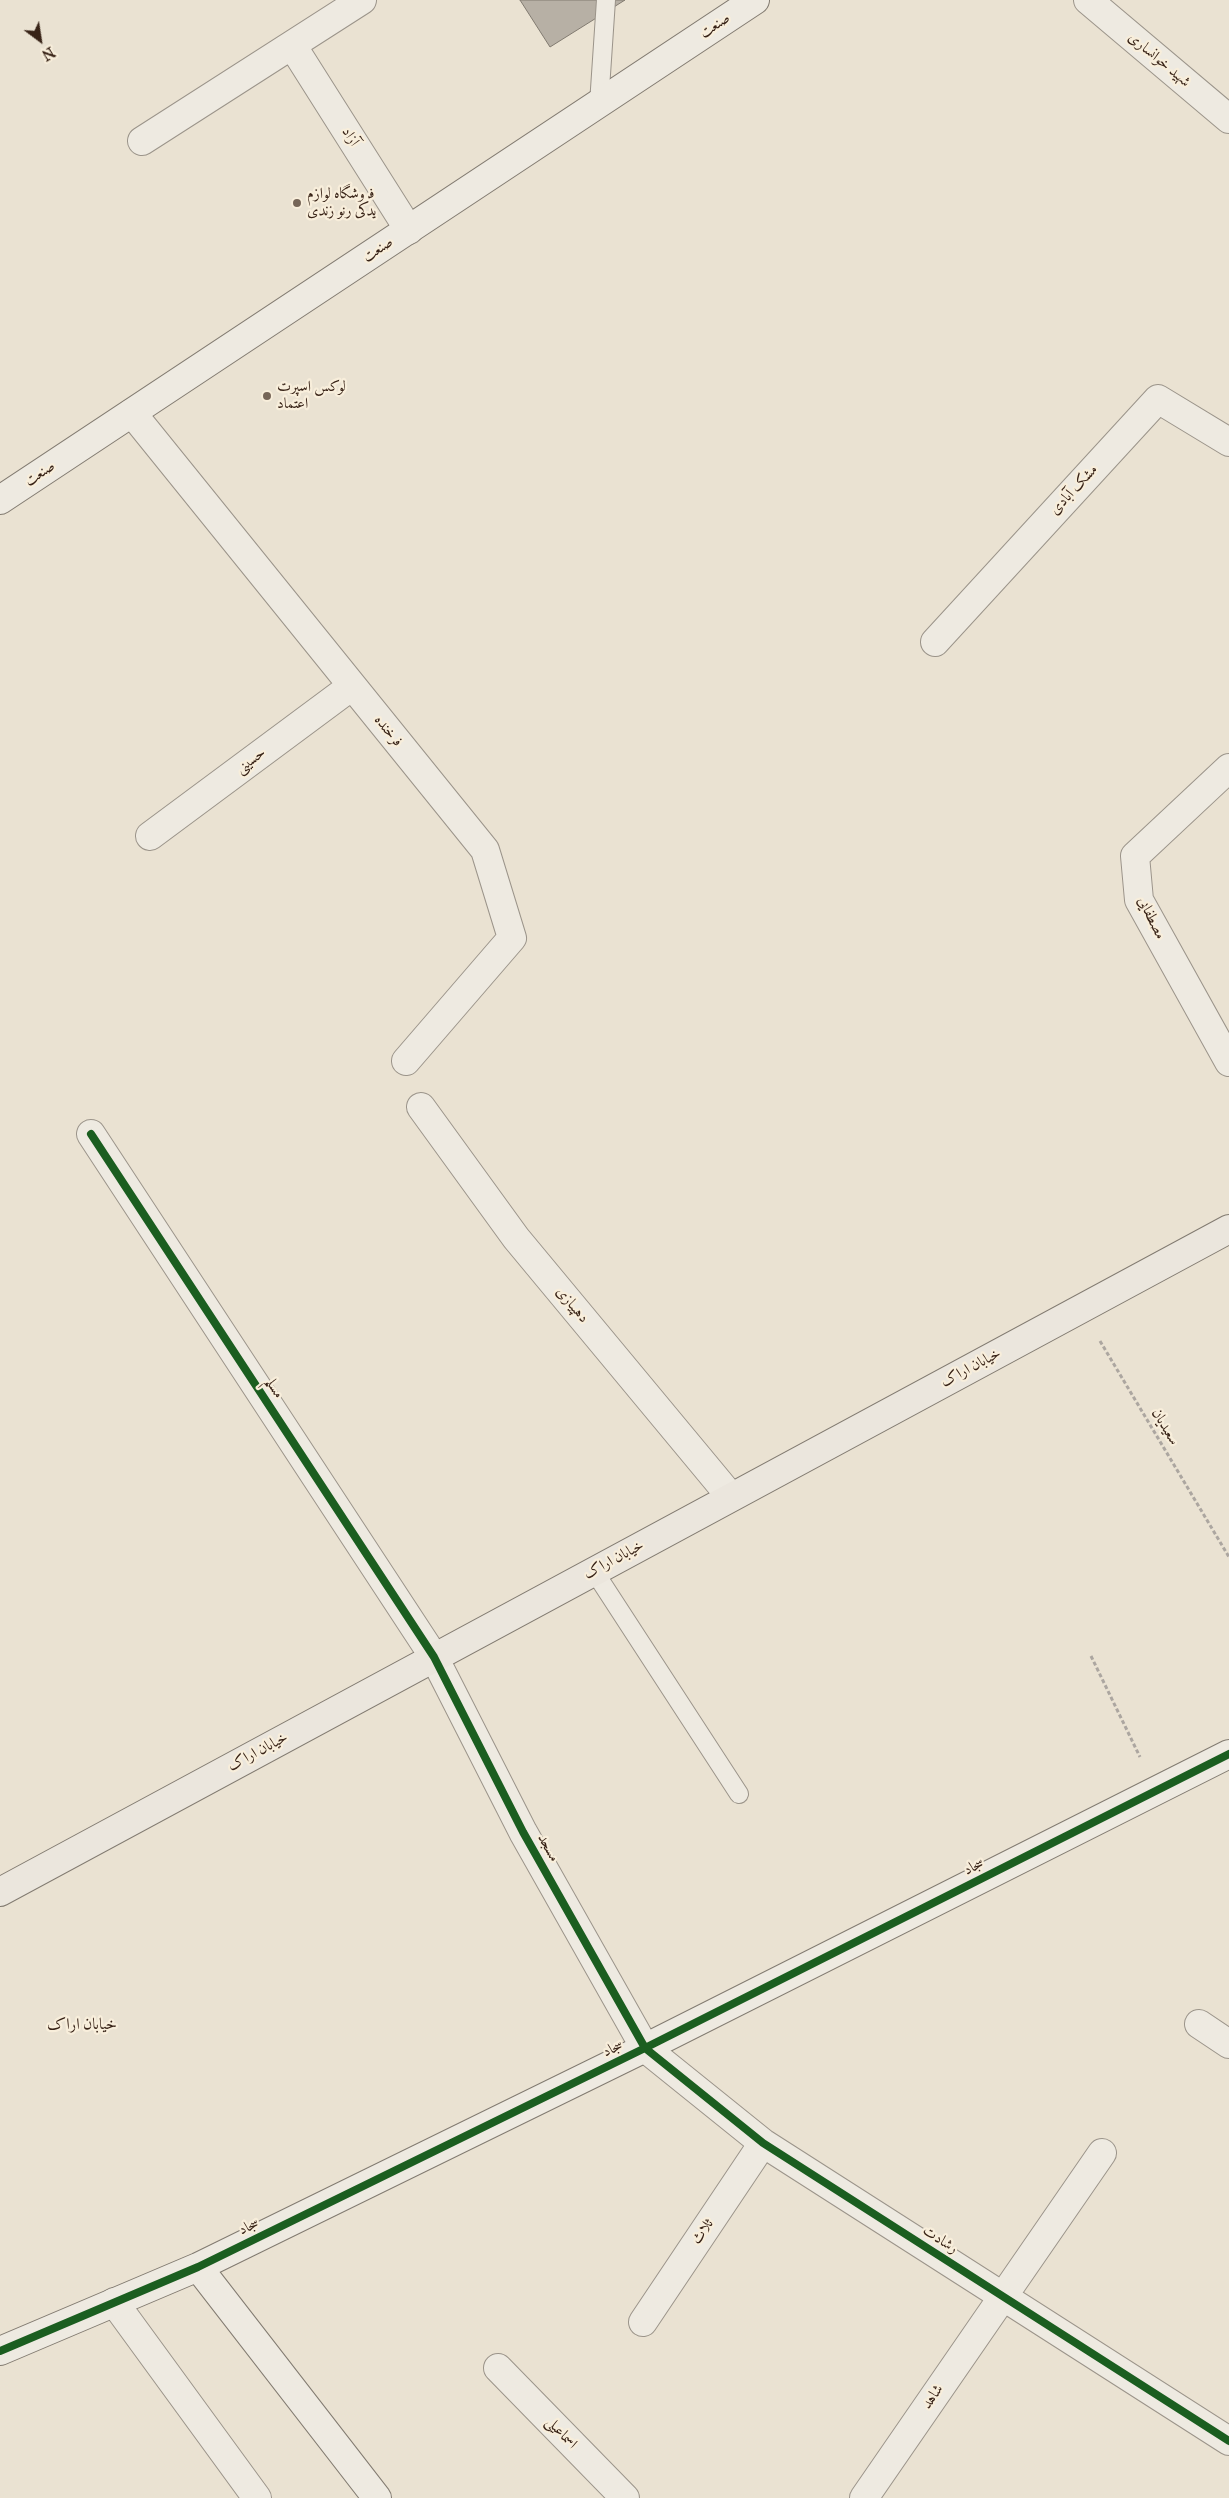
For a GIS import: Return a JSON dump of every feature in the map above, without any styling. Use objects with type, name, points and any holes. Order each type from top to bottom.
[{"type":"main road","name":"خیابان اراک","points":[[0,1892],[1229,1229]]},
{"type":"street","points":[[142,141],[362,0]]},
{"type":"street","name":"صنعت","points":[[0,500],[755,0]]},
{"type":"street","name":"شهید خوانساری","points":[[1088,0],[1229,119]]},
{"type":"street","name":"آزاد","points":[[292,45],[409,230]]},
{"type":"street","name":"مشک آبادی","points":[[935,642],[1158,399],[1229,442]]},
{"type":"street","name":"فرخنده","points":[[132,413],[485,850],[512,938],[406,1061]]},
{"type":"street","name":"حسینی","points":[[150,836],[352,686]]},
{"type":"street","name":"مصطفایی","points":[[1229,768],[1135,856],[1139,900],[1229,1062]]},
{"type":"street","name":"دهپیازی","points":[[421,1107],[516,1238],[731,1497]]},
{"type":"street","name":"مسلم","points":[[91,1134],[434,1657]]},
{"type":"street","name":"مسجد","points":[[434,1657],[523,1832],[645,2048]]},
{"type":"street","name":"سجاد","points":[[1,2349],[198,2266],[645,2048],[1229,1754]]},
{"type":"street","points":[[1199,2024],[1229,2044]]},
{"type":"street","name":"رشادت","points":[[645,2048],[763,2142],[1229,2441]]},
{"type":"street","name":"ثلاث","points":[[643,2322],[763,2142]]},
{"type":"street","points":[[1003,2296],[1102,2153]]},
{"type":"street","points":[[198,2266],[378,2498]]},
{"type":"street","name":"شاهد","points":[[864,2498],[1003,2296]]},
{"type":"street","points":[[114,2302],[257,2498]]},
{"type":"street","name":"اسماعیلی","points":[[498,2368],[624,2498]]},
{"type":"lane","points":[[599,104],[606,0]]},
{"type":"lane","points":[[594,1571],[739,1794]]},
{"type":"path","points":[[1091,1656],[1156,1790]]},
{"type":"building","points":[[520,0],[625,0],[550,47]]},
{"type":"cycle path","points":[[91,1134],[434,1657],[523,1832],[645,2048],[763,2143],[1229,2441]]},
{"type":"cycle path","points":[[0,2351],[198,2267],[645,2048],[1229,1754]]},
{"type":"place","name":"فروشگاه لوازم یدکی رنو زندی","points":[[297,203]]},
{"type":"place","name":"لوکس اسپرت اعتماد","points":[[267,396]]},
{"type":"district","name":"خیابان اراک","points":[[82,2025]]}]
